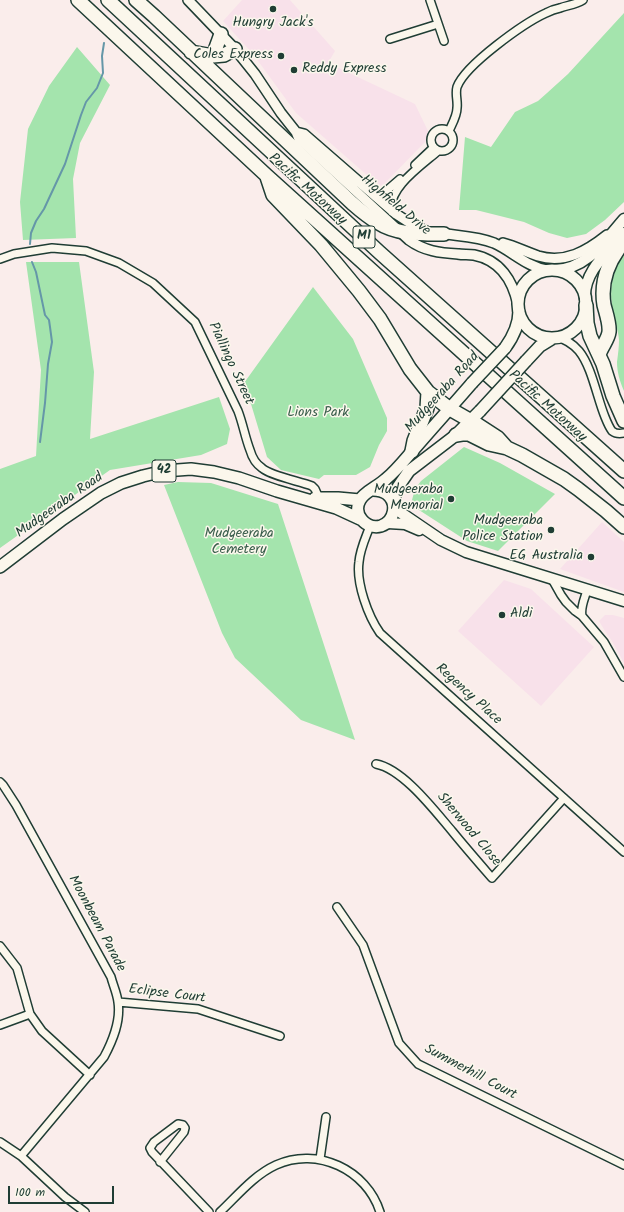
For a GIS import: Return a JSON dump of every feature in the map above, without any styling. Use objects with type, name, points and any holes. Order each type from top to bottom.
[{"type":"highway","name":"Pacific Motorway","points":[[78,0],[266,175],[624,498]]},
{"type":"highway","name":"Pacific Motorway","points":[[108,0],[379,252],[624,471]]},
{"type":"highway","name":"M1","points":[[136,0],[352,203],[377,222],[400,232],[444,234]]},
{"type":"highway","points":[[213,56],[221,34]]},
{"type":"highway","points":[[191,52],[213,56],[224,55],[235,48]]},
{"type":"highway","name":"M1","points":[[266,175],[273,195],[321,246],[359,291],[380,319],[410,369],[428,392],[450,409],[498,438],[507,448]]},
{"type":"highway","points":[[599,355],[609,331],[603,296],[605,277],[613,257],[624,242]]},
{"type":"highway","points":[[586,302],[588,329],[624,422]]},
{"type":"highway","points":[[412,451],[414,441],[427,408],[428,392]]},
{"type":"highway","name":"M1","points":[[456,435],[468,434],[489,444],[507,448],[564,479],[593,500],[624,527]]},
{"type":"main road","points":[[555,337],[541,336],[525,324],[519,306],[520,294],[524,285],[534,276],[550,270],[567,269],[581,262],[597,250],[622,226]]},
{"type":"main road","points":[[432,535],[394,505],[386,493],[372,490],[364,495],[360,500],[358,510],[366,523],[376,527],[382,526],[388,522],[394,513],[394,505],[398,487],[409,471],[456,435],[471,421],[540,346],[555,337],[569,333],[576,328],[583,318],[586,302],[585,286],[590,273],[622,226]]},
{"type":"main road","points":[[550,270],[564,272],[575,279],[582,288],[586,302]]},
{"type":"main road","name":"Mudgeeraba Road","points":[[372,490],[387,479],[505,348],[516,328],[519,317],[519,306]]},
{"type":"main road","name":"Mudgeeraba Road","points":[[0,567],[63,519],[101,493],[121,483],[164,471],[192,469],[239,478],[276,491],[336,508],[366,523]]},
{"type":"main road","name":"Mudgeeraba Road","points":[[304,499],[319,498],[360,500]]},
{"type":"main road","points":[[388,522],[405,524],[432,535],[466,552],[624,601]]},
{"type":"street","name":"Highfield Drive","points":[[188,0],[235,48],[296,132],[299,139],[415,244],[427,250],[474,255],[490,261],[509,278],[519,306]]},
{"type":"street","points":[[430,0],[444,41]]},
{"type":"street","points":[[448,131],[456,115],[458,107],[456,93],[457,86],[473,65],[532,20],[560,7],[577,4],[583,0]]},
{"type":"street","points":[[390,39],[438,24]]},
{"type":"street","points":[[440,129],[446,129],[448,131],[453,138],[451,146],[445,151],[435,149],[430,143],[430,138],[434,131],[440,129]]},
{"type":"street","name":"Highfield Drive","points":[[296,132],[304,134],[392,212],[417,228],[444,234],[488,240],[504,248],[532,266],[550,270]]},
{"type":"street","points":[[379,212],[378,198],[435,149]]},
{"type":"street","points":[[392,212],[392,201],[396,190],[435,149]]},
{"type":"street","points":[[488,240],[506,244],[545,258],[562,258],[583,252],[622,226]]},
{"type":"street","name":"Piallingo Street","points":[[0,259],[14,254],[52,248],[86,251],[119,263],[153,283],[195,322],[238,411],[250,452],[257,464],[262,469],[272,474],[312,486],[319,498]]},
{"type":"street","points":[[555,337],[569,342],[579,351],[587,365],[601,407],[610,428],[615,433],[624,433]]},
{"type":"street","points":[[613,396],[624,407]]},
{"type":"street","name":"Regency Place","points":[[366,523],[359,560],[359,576],[369,611],[376,627],[385,638],[624,852]]},
{"type":"street","points":[[552,579],[566,602],[582,616],[604,642],[624,677]]},
{"type":"street","points":[[582,616],[581,611],[587,590]]},
{"type":"street","name":"Sherwood Close","points":[[376,764],[383,765],[395,772],[420,794],[492,878],[564,798]]},
{"type":"street","name":"Moonbeam Parade","points":[[0,782],[16,806],[111,977],[118,1002],[118,1025],[112,1042],[104,1057],[21,1156]]},
{"type":"street","name":"Summerhill Court","points":[[337,907],[364,945],[399,1042],[418,1064],[624,1165]]},
{"type":"street","points":[[0,946],[17,968],[30,1014],[42,1031],[90,1075]]},
{"type":"street","name":"Eclipse Court","points":[[118,1002],[198,1009],[280,1036]]},
{"type":"street","points":[[0,1025],[30,1014]]},
{"type":"street","points":[[320,1159],[326,1118]]},
{"type":"street","points":[[160,1162],[184,1132],[185,1128],[183,1125],[178,1124],[151,1145],[151,1151],[160,1162],[209,1212]]},
{"type":"street","points":[[0,1142],[21,1156],[65,1197],[85,1212]]},
{"type":"street","points":[[220,1212],[257,1177],[277,1164],[299,1158],[320,1159],[340,1166],[358,1178],[372,1195],[380,1212]]},
{"type":"shaded area","points":[[242,0],[290,0],[335,51],[328,63],[415,104],[428,131],[426,141],[384,184],[380,186],[376,183],[296,113],[253,54],[223,21]]},
{"type":"shaded area","points":[[602,522],[624,542],[624,592],[560,569]]},
{"type":"shaded area","points":[[504,580],[531,589],[594,647],[541,706],[458,631]]},
{"type":"shaded area","points":[[605,615],[613,615],[624,618],[624,663],[599,621]]},
{"type":"green space","points":[[624,13],[624,202],[605,220],[586,234],[567,238],[549,233],[524,222],[476,210],[459,210],[465,137],[491,147],[515,112],[538,101],[568,74]]},
{"type":"green space","points":[[77,47],[110,85],[80,143],[73,179],[76,238],[23,240],[20,202],[28,129],[49,86]]},
{"type":"green space","points":[[624,254],[624,391],[620,381],[617,362],[619,340],[611,291],[617,266]]},
{"type":"green space","points":[[26,262],[79,262],[94,372],[90,439],[219,397],[230,429],[227,444],[201,455],[110,470],[0,548],[0,469],[36,456],[41,370]]},
{"type":"green space","name":"Lions Park","points":[[313,287],[353,339],[387,418],[387,431],[379,445],[370,467],[356,475],[324,475],[319,479],[281,470],[267,457],[251,404],[239,390]]},
{"type":"green space","points":[[464,447],[500,463],[555,494],[498,551],[467,541],[419,510],[412,500],[415,489],[421,481]]},
{"type":"green space","name":"Mudgeeraba Cemetery","points":[[178,482],[211,483],[278,504],[355,740],[301,720],[235,658],[222,633],[164,485]]},
{"type":"waterway","points":[[30,244],[31,233],[36,221],[44,209],[65,164],[86,102],[97,88],[103,73],[102,56],[104,43]]},
{"type":"waterway","points":[[32,262],[36,272],[45,315],[49,320],[52,342],[48,364],[40,442]]},
{"type":"place","name":"Hungry Jack's","points":[[273,9]]},
{"type":"place","name":"Coles Express","points":[[281,56]]},
{"type":"place","name":"Reddy Express","points":[[294,70]]},
{"type":"place","name":"Mudgeeraba Memorial","points":[[451,499]]},
{"type":"place","name":"Mudgeeraba Police Station","points":[[551,530]]},
{"type":"place","name":"EG Australia","points":[[591,557]]},
{"type":"place","name":"Aldi","points":[[502,615]]}]
